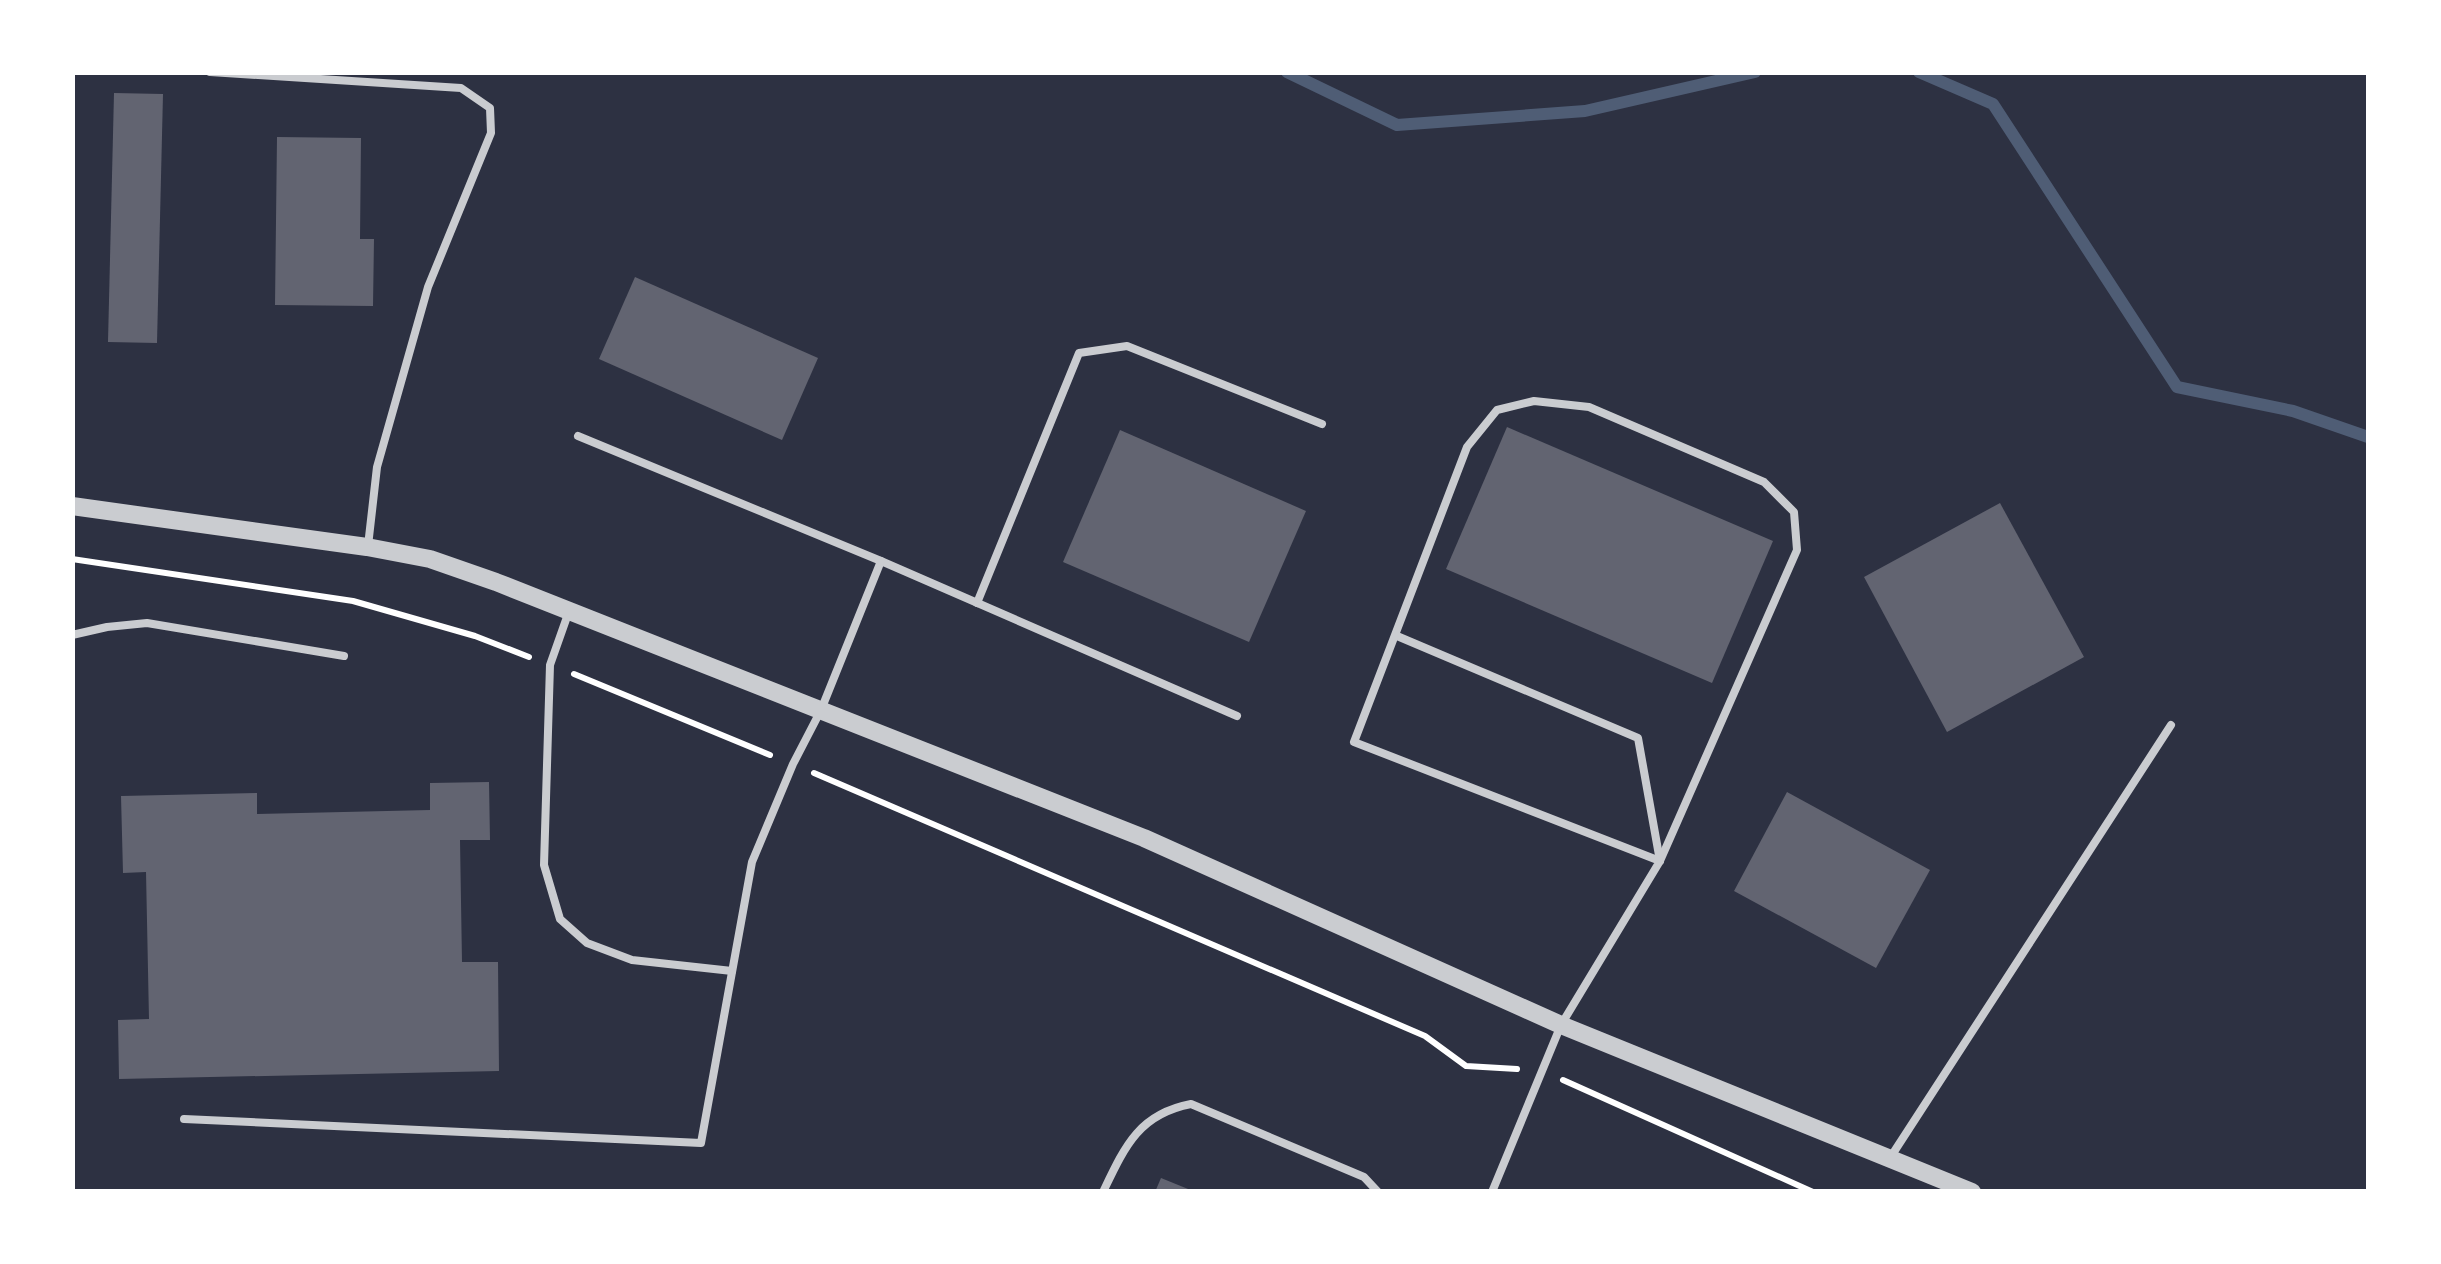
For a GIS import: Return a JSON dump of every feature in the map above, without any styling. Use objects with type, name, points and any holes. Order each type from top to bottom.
[{"type":"street","points":[[72,506],[368,546],[430,560],[570,610],[1144,838],[1562,1025],[1972,1192]]},
{"type":"lane","points":[[210,72],[461,88],[490,108],[491,134],[428,286],[376,467],[368,546]]},
{"type":"lane","points":[[978,604],[1079,353],[1126,346],[1322,424]]},
{"type":"lane","points":[[1492,1192],[1562,1025],[1660,862],[1797,550],[1794,512],[1764,482],[1589,408],[1534,402],[1498,410],[1467,447],[1354,742],[1660,862]]},
{"type":"lane","points":[[578,436],[881,561],[1237,716]]},
{"type":"lane","points":[[184,1119],[701,1144],[752,862],[881,561]]},
{"type":"lane","points":[[570,610],[550,666],[544,864],[560,919],[588,943],[632,960],[732,971]]},
{"type":"lane","points":[[72,635],[147,624],[344,656]]},
{"type":"lane","points":[[1397,636],[1638,738],[1660,862]]},
{"type":"lane","points":[[1890,1158],[2172,725]]},
{"type":"lane","points":[[1103,1192],[1132,1138],[1141,1129],[1166,1109],[1192,1104],[1364,1177],[1378,1192]]},
{"type":"path","points":[[72,559],[353,600],[475,636],[792,764],[1424,1036],[1466,1066],[1542,1071],[1813,1192]]},
{"type":"building","points":[[114,93],[163,94],[157,343],[108,342]]},
{"type":"building","points":[[277,137],[361,138],[360,239],[374,239],[373,306],[275,305]]},
{"type":"building","points":[[635,277],[818,358],[782,440],[599,359]]},
{"type":"building","points":[[1507,427],[1773,541],[1712,683],[1446,569]]},
{"type":"building","points":[[1120,430],[1306,511],[1249,642],[1063,562]]},
{"type":"building","points":[[2000,503],[2084,657],[1947,732],[1864,577]]},
{"type":"building","points":[[489,782],[490,840],[460,840],[462,962],[498,962],[499,1071],[119,1079],[118,1020],[149,1019],[146,872],[123,873],[121,796],[257,793],[257,814],[430,810],[430,783]]},
{"type":"building","points":[[1787,792],[1930,870],[1876,968],[1734,891]]},
{"type":"building","points":[[1161,1178],[1193,1191],[1193,1192],[1155,1192]]},
{"type":"waterway","points":[[1287,72],[1397,125],[1585,111],[1755,72]]},
{"type":"waterway","points":[[1919,72],[1993,104],[2177,387],[2293,411],[2368,437]]}]
